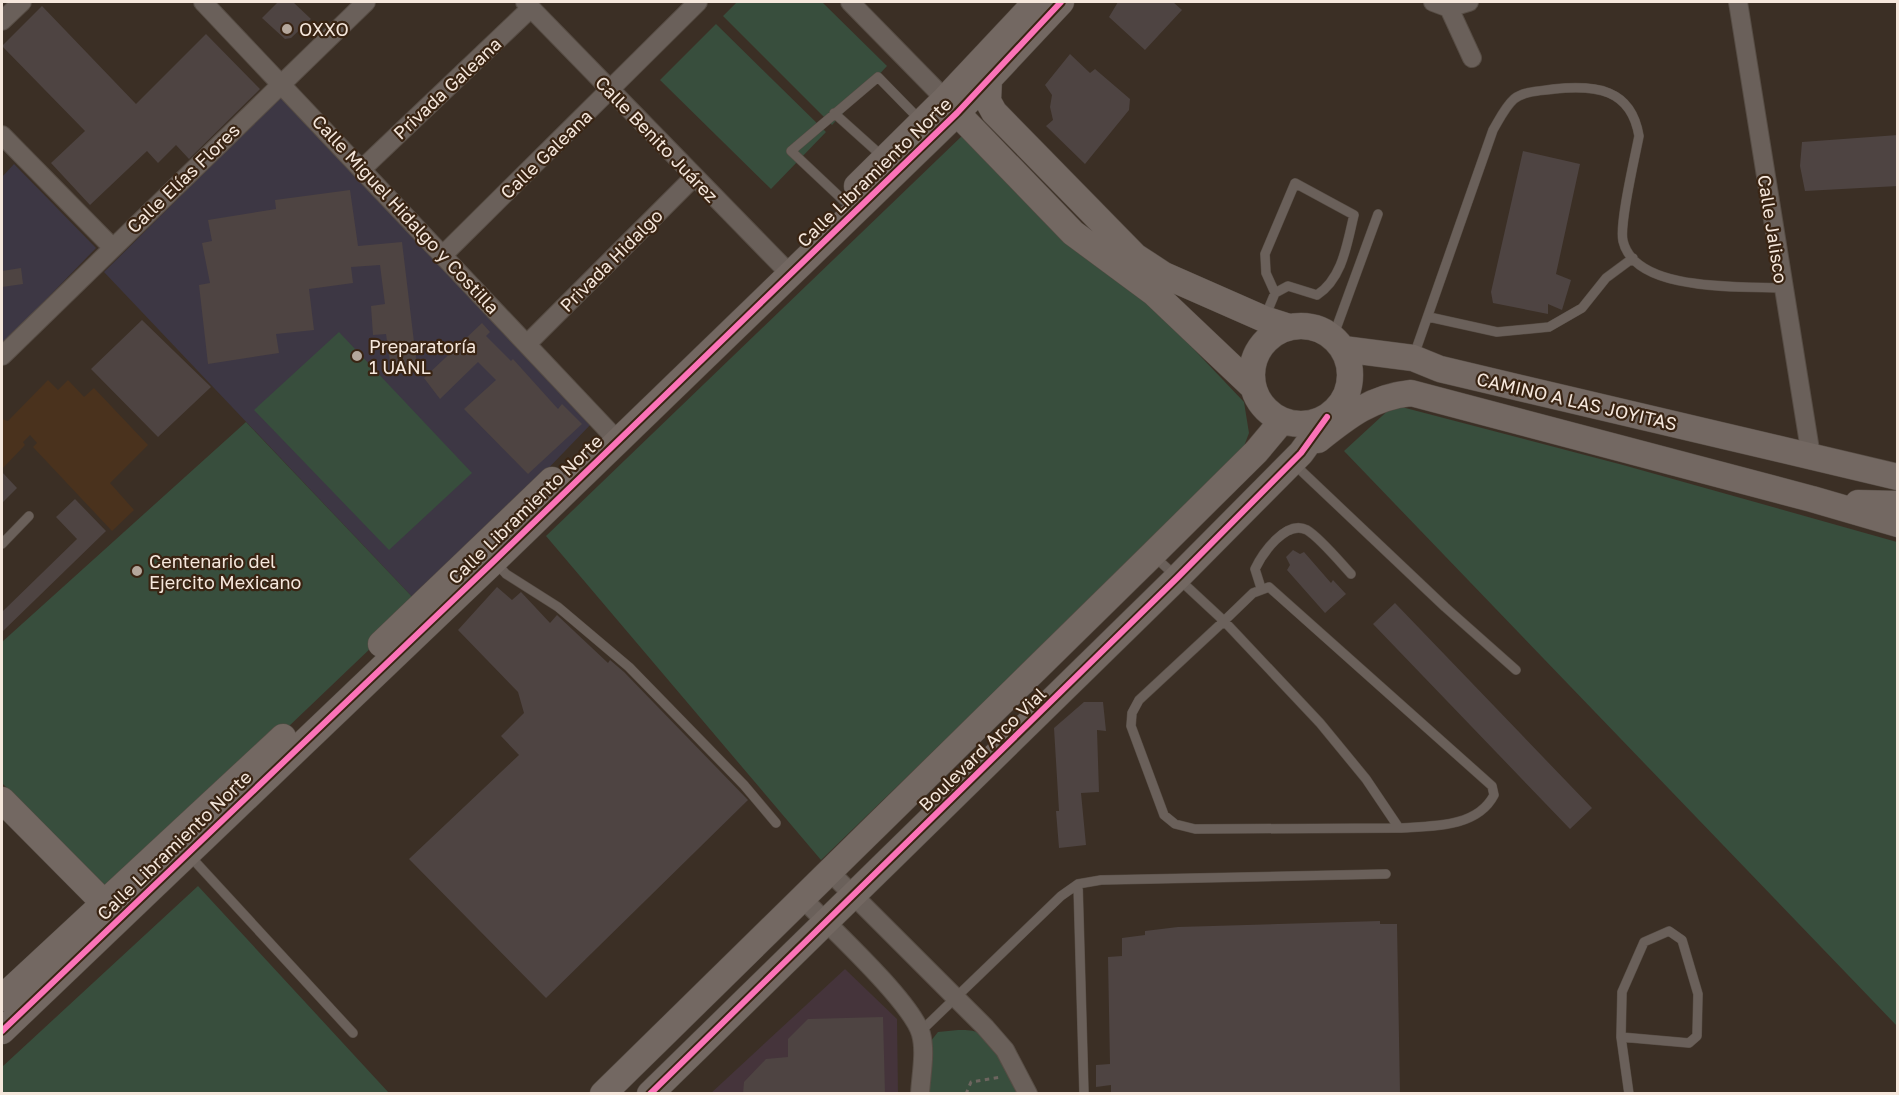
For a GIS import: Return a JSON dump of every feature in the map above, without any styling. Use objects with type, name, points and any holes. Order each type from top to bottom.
[{"type":"street","points":[[2,21],[22,2]]},
{"type":"street","name":"Calle Miguel Hidalgo y Costilla","points":[[203,2],[282,82],[612,434]]},
{"type":"street","name":"Calle Elías Flores","points":[[2,356],[366,2]]},
{"type":"street","name":"Calle Galeana","points":[[444,254],[610,92],[698,2]]},
{"type":"street","points":[[850,2],[1073,233],[1154,293],[1253,387],[1264,407],[1282,421],[1297,425],[1312,423],[1327,417],[1339,407],[1347,394],[1349,371],[1338,343],[1319,329],[1304,326],[1289,327],[1275,333],[1263,343],[1255,356],[1252,372],[1253,387]]},
{"type":"street","name":"Calle Libramiento Norte","points":[[2,1031],[112,911],[784,269],[951,106],[1036,2]]},
{"type":"street","name":"Calle Libramiento Norte","points":[[784,269],[843,200],[921,121],[951,106],[989,78],[1061,2]]},
{"type":"street","points":[[1469,2],[1441,5],[1472,58]]},
{"type":"street","name":"Calle Jalisco","points":[[1738,2],[1811,456]]},
{"type":"street","name":"Calle Benito Juárez","points":[[528,5],[784,269]]},
{"type":"street","name":"Privada Galeana","points":[[363,168],[528,5]]},
{"type":"street","points":[[989,78],[988,101],[994,112],[1135,256]]},
{"type":"street","points":[[951,106],[1091,237],[1135,256],[1164,275],[1264,319],[1289,327]]},
{"type":"street","points":[[2,135],[112,247]]},
{"type":"street","name":"Privada Hidalgo","points":[[528,343],[694,177]]},
{"type":"street","name":"CAMINO A LAS JOYITAS","points":[[1338,343],[1413,358],[1440,369],[1898,477]]},
{"type":"street","points":[[1297,458],[1338,424],[1371,402],[1388,395],[1411,393],[1824,502],[1898,524]]},
{"type":"street","name":"Boulevard Arco Vial","points":[[650,1094],[827,923],[1297,458],[1327,417]]},
{"type":"street","name":"Boulevard Arco Vial","points":[[603,1094],[1153,555],[1256,452],[1282,421]]},
{"type":"street","name":"Calle Libramiento Norte","points":[[2,999],[187,853],[217,812],[494,561],[612,434]]},
{"type":"street","points":[[1824,502],[1898,504]]},
{"type":"street","points":[[2,800],[112,911]]},
{"type":"street","points":[[830,872],[1005,1050],[1021,1076],[1028,1094]]},
{"type":"street","points":[[804,899],[889,988],[920,1032],[920,1094]]},
{"type":"lane","points":[[843,200],[791,151],[878,77],[921,121]]},
{"type":"lane","points":[[1413,358],[1494,130],[1515,98],[1532,92],[1578,87],[1599,89],[1627,104],[1636,119],[1639,136],[1623,241],[1633,258],[1653,272],[1675,281],[1783,288]]},
{"type":"lane","points":[[834,113],[884,158]]},
{"type":"lane","points":[[1264,319],[1275,293],[1288,286],[1317,295],[1327,289],[1342,263],[1354,214],[1295,183],[1265,254],[1266,273],[1275,293]]},
{"type":"lane","points":[[1338,343],[1378,214]]},
{"type":"lane","points":[[1429,317],[1497,332],[1549,327],[1582,308],[1606,279],[1633,258]]},
{"type":"lane","points":[[1297,458],[1445,608],[1516,670]]},
{"type":"lane","points":[[2,544],[29,516]]},
{"type":"lane","points":[[1261,588],[1254,569],[1263,553],[1286,532],[1296,528],[1307,530],[1351,574]]},
{"type":"lane","points":[[1153,555],[1224,621],[1320,723],[1366,778],[1399,828]]},
{"type":"lane","points":[[494,561],[506,574],[558,607],[629,667],[744,785],[776,824]]},
{"type":"lane","points":[[1269,587],[1492,786],[1494,795],[1489,806],[1477,815],[1460,822],[1399,828],[1195,829],[1175,824],[1164,815],[1131,726],[1132,714],[1139,699],[1224,621],[1261,588],[1269,587]]},
{"type":"lane","points":[[187,853],[353,1033]]},
{"type":"lane","points":[[920,1032],[957,999],[1061,896],[1078,884],[1101,880],[1386,874]]},
{"type":"lane","points":[[1078,884],[1084,1094]]},
{"type":"lane","points":[[1621,1037],[1689,1042],[1696,1036],[1698,994],[1682,940],[1669,931],[1644,942],[1622,992],[1621,1037],[1629,1094]]},
{"type":"path","points":[[966,1094],[971,1082],[987,1077],[1021,1076]]},
{"type":"shaded area","name":"Preparatoría 1 UANL","points":[[282,96],[594,421],[418,603],[104,272]]},
{"type":"shaded area","points":[[14,164],[96,248],[2,345],[2,177]]},
{"type":"shaded area","points":[[48,380],[58,390],[68,380],[84,397],[94,388],[148,445],[110,483],[134,510],[112,531],[33,447],[37,443],[30,435],[23,442],[25,445],[2,469],[2,419],[8,421]]},
{"type":"shaded area","points":[[845,969],[897,1019],[898,1093],[710,1094]]},
{"type":"green space","points":[[737,2],[822,2],[887,66],[832,125],[723,16]]},
{"type":"green space","points":[[716,24],[826,132],[771,189],[660,80]]},
{"type":"green space","points":[[964,134],[1126,278],[1244,402],[1249,433],[1243,449],[1232,462],[821,860],[546,536]]},
{"type":"green space","points":[[339,332],[472,473],[389,550],[254,410]]},
{"type":"green space","points":[[1394,405],[1623,465],[1897,542],[1897,1026],[1344,451]]},
{"type":"green space","points":[[246,422],[418,603],[111,896],[2,783],[2,642]]},
{"type":"green space","points":[[198,886],[389,1093],[2,1093],[2,1067]]},
{"type":"green space","points":[[974,1031],[984,1038],[1002,1060],[1022,1093],[930,1093],[930,1042],[938,1032]]},
{"type":"building","name":"OXXO","points":[[278,2],[293,2],[311,19],[291,38],[285,39],[262,18]]},
{"type":"building","points":[[1118,2],[1173,2],[1182,10],[1145,50],[1109,17]]},
{"type":"building","points":[[42,6],[136,104],[206,34],[260,89],[189,159],[176,145],[158,163],[147,151],[90,205],[51,163],[85,131],[2,46]]},
{"type":"building","points":[[1070,54],[1090,73],[1095,69],[1130,99],[1129,110],[1085,164],[1046,126],[1053,120],[1050,107],[1052,95],[1045,85]]},
{"type":"building","points":[[1898,135],[1898,186],[1805,191],[1800,166],[1802,142]]},
{"type":"building","points":[[1523,151],[1580,164],[1556,274],[1571,280],[1562,310],[1548,304],[1548,314],[1493,303],[1491,292]]},
{"type":"building","points":[[350,190],[358,246],[402,242],[417,367],[391,369],[386,334],[373,335],[371,306],[385,304],[380,265],[351,267],[353,283],[309,289],[314,330],[276,334],[279,353],[208,364],[199,285],[210,283],[202,243],[212,241],[208,220],[276,209],[275,200]]},
{"type":"building","points":[[21,268],[23,284],[2,287],[2,271]]},
{"type":"building","points":[[142,320],[211,387],[158,437],[91,369]]},
{"type":"building","points":[[482,323],[490,332],[486,336],[511,361],[513,359],[558,409],[562,404],[582,424],[528,474],[464,409],[496,380],[478,362],[440,399],[424,378]]},
{"type":"building","points":[[2,472],[17,488],[2,503]]},
{"type":"building","points":[[75,499],[106,531],[2,632],[2,612],[77,539],[56,517]]},
{"type":"building","points":[[1293,550],[1300,554],[1304,552],[1331,583],[1333,580],[1346,594],[1325,613],[1287,570],[1290,565],[1286,557]]},
{"type":"building","points":[[497,587],[512,600],[521,592],[550,623],[557,615],[608,663],[610,660],[624,672],[748,800],[546,998],[409,859],[519,755],[501,736],[524,713],[518,692],[458,630]]},
{"type":"building","points":[[1395,603],[1592,808],[1570,829],[1373,624]]},
{"type":"building","points":[[1084,702],[1103,702],[1106,731],[1097,730],[1099,792],[1081,793],[1086,845],[1059,848],[1054,728]]},
{"type":"building","points":[[1380,921],[1380,924],[1397,924],[1400,1094],[1111,1094],[1111,1085],[1096,1087],[1096,1065],[1110,1064],[1108,957],[1122,956],[1122,938],[1145,935],[1145,931],[1178,927]]},
{"type":"building","points":[[883,1017],[885,1094],[743,1094],[744,1082],[766,1059],[788,1057],[788,1039],[808,1019]]},
{"type":"cycle path","points":[[2,1031],[494,561],[957,113],[1061,2]]},
{"type":"cycle path","points":[[650,1094],[1177,578],[1301,453],[1327,417]]},
{"type":"place","name":"OXXO","points":[[287,29]]},
{"type":"place","name":"Preparatoría 1 UANL","points":[[357,356]]},
{"type":"place","name":"Centenario del Ejercito Mexicano","points":[[137,571]]}]
